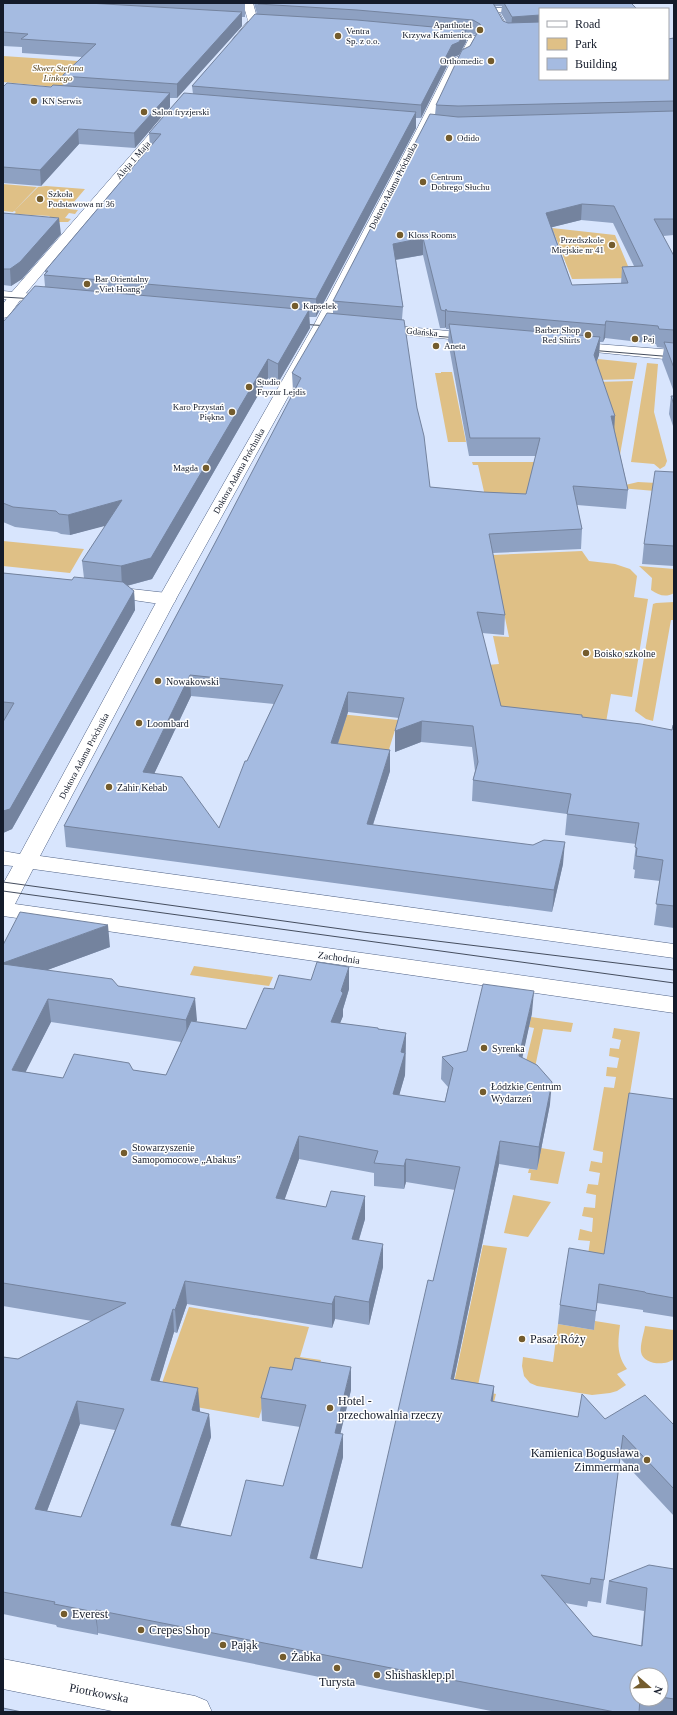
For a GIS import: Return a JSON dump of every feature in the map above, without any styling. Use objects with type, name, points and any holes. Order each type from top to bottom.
[{"type":"street","points":[[230,48],[253,20],[248,3]]},
{"type":"street","points":[[237,21],[266,23]]},
{"type":"street","name":"Doktora Adama Próchnika","points":[[3,905],[167,599],[431,125],[452,68],[456,61],[464,58],[474,39],[469,37],[427,34]]},
{"type":"street","name":"Aleja 1 Maja","points":[[3,314],[10,296],[175,111]]},
{"type":"street","points":[[410,124],[431,125]]},
{"type":"street","points":[[10,296],[68,301]]},
{"type":"street","name":"Gdańska","points":[[364,327],[493,339]]},
{"type":"street","points":[[557,345],[674,355]]},
{"type":"street","points":[[86,589],[167,599]]},
{"type":"street","points":[[3,858],[674,951]]},
{"type":"street","name":"Zachodnia","points":[[3,909],[674,1005]]},
{"type":"street","name":"Piotrkowska","points":[[3,1674],[194,1712]]},
{"type":"lane","points":[[489,3],[508,34],[539,32]]},
{"type":"lane","points":[[494,10],[533,8]]},
{"type":"green space","name":"Skwer Stefana Linkego","points":[[3,56],[93,62],[67,88],[3,82]]},
{"type":"green space","points":[[3,184],[37,187],[13,212],[3,211]]},
{"type":"green space","points":[[46,186],[85,189],[68,209],[78,210],[75,214],[69,213],[65,218],[71,219],[68,222],[3,225],[48,219],[50,216],[14,214],[16,212],[14,211],[38,187]]},
{"type":"green space","points":[[552,228],[615,235],[633,278],[572,279]]},
{"type":"green space","points":[[598,359],[637,363],[634,379],[596,380],[593,373]]},
{"type":"green space","points":[[647,363],[658,364],[654,412],[667,461],[665,466],[660,469],[654,464],[631,462]]},
{"type":"green space","points":[[452,372],[466,442],[448,442],[435,373]]},
{"type":"green space","points":[[633,381],[618,466],[527,497],[485,496],[478,465],[473,465],[472,462],[616,462],[597,382]]},
{"type":"green space","points":[[638,482],[657,483],[655,491],[620,488],[621,486]]},
{"type":"green space","points":[[3,541],[84,549],[70,573],[3,566]]},
{"type":"green space","points":[[582,551],[589,561],[615,564],[630,569],[637,576],[634,597],[648,599],[632,697],[611,694],[605,728],[503,721],[487,665],[499,664],[493,636],[509,637],[492,555]]},
{"type":"green space","points":[[639,566],[674,569],[674,593],[662,595],[651,590],[652,578]]},
{"type":"green space","points":[[674,602],[674,620],[671,620],[653,721],[646,719],[635,711],[653,604]]},
{"type":"green space","points":[[320,712],[398,720],[384,766],[334,762]]},
{"type":"green space","points":[[194,966],[273,977],[269,986],[190,975]]},
{"type":"green space","points":[[531,1017],[573,1023],[571,1032],[543,1029],[533,1077],[523,1074],[534,1028],[529,1027]]},
{"type":"green space","points":[[614,1028],[640,1032],[601,1272],[588,1255],[590,1241],[578,1240],[580,1229],[592,1232],[593,1218],[582,1216],[584,1207],[595,1208],[596,1195],[586,1193],[588,1184],[598,1185],[600,1173],[589,1171],[591,1161],[602,1163],[603,1152],[593,1150],[604,1087],[614,1088],[616,1077],[606,1076],[607,1067],[617,1068],[619,1058],[609,1056],[610,1048],[619,1049],[621,1040],[612,1038]]},
{"type":"green space","points":[[541,1148],[565,1152],[558,1184],[530,1180],[531,1173],[528,1173],[529,1169],[537,1170]]},
{"type":"green space","points":[[513,1195],[551,1202],[528,1237],[504,1233]]},
{"type":"green space","points":[[483,1245],[507,1248],[477,1390],[496,1394],[492,1410],[450,1402]]},
{"type":"green space","points":[[189,1307],[309,1327],[300,1357],[321,1360],[312,1394],[269,1386],[259,1418],[156,1400]]},
{"type":"green space","points":[[595,1321],[620,1325],[618,1342],[619,1353],[623,1364],[627,1369],[617,1374],[626,1385],[617,1391],[592,1395],[537,1386],[530,1383],[524,1376],[522,1366],[523,1357],[553,1362],[558,1324],[594,1330]]},
{"type":"green space","points":[[645,1326],[674,1330],[674,1359],[666,1363],[655,1363],[646,1360],[641,1352]]},
{"type":"building","points":[[3,3],[88,3],[242,12],[177,84],[62,76],[96,44],[21,39],[28,34],[3,32]]},
{"type":"building","points":[[493,3],[503,21],[508,23],[539,22],[539,80],[669,80],[669,39],[674,38],[674,101],[458,106],[436,105],[462,50],[470,46],[481,26],[473,20],[357,10],[258,4]]},
{"type":"building","points":[[504,3],[631,3],[636,8],[539,8],[539,15],[512,17]]},
{"type":"building","points":[[255,14],[357,20],[466,30],[459,42],[452,45],[421,105],[192,86]]},
{"type":"building","points":[[7,83],[51,87],[53,85],[170,93],[134,133],[78,129],[40,170],[3,167],[3,87]]},
{"type":"building","points":[[184,93],[416,112],[316,299],[44,275],[48,271],[45,271],[161,134],[149,133]]},
{"type":"building","points":[[674,111],[674,219],[654,219],[674,256],[674,330],[659,329],[658,326],[606,321],[605,325],[447,311],[446,309],[445,311],[441,310],[423,238],[393,244],[403,307],[333,301],[430,114],[458,117]],"holes":[[[582,204],[614,206],[643,266],[622,267],[628,283],[572,285],[546,213]]]},
{"type":"building","points":[[3,213],[59,218],[20,262],[10,269],[3,269]]},
{"type":"building","points":[[35,286],[309,310],[278,364],[268,359],[151,558],[121,566],[82,561],[122,500],[68,515],[59,514],[56,511],[13,507],[3,503],[3,322]]},
{"type":"building","points":[[327,313],[404,320],[417,408],[424,436],[430,487],[526,494],[540,438],[470,438],[449,324],[600,337],[594,355],[615,416],[611,416],[628,490],[573,486],[582,529],[489,534],[505,615],[477,612],[501,706],[582,715],[582,717],[641,724],[672,730],[674,725],[674,906],[656,904],[663,860],[636,856],[637,848],[635,847],[639,823],[567,814],[571,794],[473,780],[478,762],[473,726],[422,721],[395,731],[404,698],[348,692],[331,743],[390,750],[367,824],[533,845],[544,840],[565,842],[554,890],[64,826],[301,378],[292,373]],"holes":[[[190,675],[283,685],[247,761],[245,761],[219,828],[182,777],[143,772]]]},
{"type":"building","points":[[664,342],[674,343],[674,368]]},
{"type":"building","points":[[671,396],[674,396],[674,405]]},
{"type":"building","points":[[655,471],[674,472],[674,546],[644,544]]},
{"type":"building","points":[[3,573],[72,580],[74,577],[123,582],[134,591],[10,809],[3,811],[3,722],[14,703],[3,702]]},
{"type":"building","points":[[20,912],[108,925],[3,963],[3,945]]},
{"type":"building","points":[[317,962],[349,967],[341,991],[343,993],[331,1022],[406,1033],[401,1052],[405,1053],[393,1094],[445,1102],[453,1068],[442,1057],[467,1051],[483,984],[534,991],[519,1056],[537,1065],[552,1082],[539,1147],[500,1141],[451,1379],[494,1386],[491,1401],[578,1417],[582,1394],[605,1419],[645,1395],[674,1425],[674,1489],[623,1435],[604,1580],[591,1578],[590,1584],[541,1575],[593,1636],[642,1646],[647,1588],[609,1581],[649,1565],[674,1569],[674,1699],[669,1698],[669,1667],[629,1667],[629,1707],[639,1707],[639,1712],[615,1712],[96,1610],[95,1612],[54,1604],[55,1602],[3,1592],[3,1357],[18,1359],[126,1303],[3,1283],[3,964],[112,979],[118,986],[195,998],[186,1020],[48,999],[12,1070],[63,1078],[74,1054],[129,1063],[133,1070],[166,1075],[191,1021],[246,1029],[264,988],[274,989],[279,975],[311,980]],"holes":[[[299,1136],[378,1151],[374,1163],[404,1166],[406,1159],[460,1167],[433,1281],[428,1280],[362,1568],[310,1558],[343,1434],[335,1433],[351,1367],[295,1358],[292,1370],[270,1367],[261,1398],[306,1405],[283,1486],[246,1480],[231,1536],[171,1525],[209,1414],[192,1410],[198,1388],[151,1380],[173,1309],[175,1310],[185,1281],[332,1304],[335,1296],[369,1302],[383,1244],[352,1239],[365,1196],[331,1191],[326,1207],[276,1198]],[[77,1401],[124,1409],[81,1517],[35,1509]]]},
{"type":"building","points":[[629,1093],[674,1099],[674,1298],[599,1284],[596,1311],[560,1305],[569,1248],[604,1254]]},
{"type":"building","points":[[3,1708],[22,1712],[3,1712]]},
{"type":"tram line","points":[[3,297],[35,299]]},
{"type":"tram line","points":[[298,324],[330,326]]},
{"type":"tram line","points":[[395,333],[459,338]]},
{"type":"tram line","points":[[589,350],[674,357]]},
{"type":"tram line","points":[[3,882],[363,932],[674,970]]},
{"type":"tram line","points":[[3,891],[674,983]]},
{"type":"place","name":"Aparthotel Krzywa Kamienica","points":[[480,30]]},
{"type":"place","name":"Ventra Sp. z o.o.","points":[[338,36]]},
{"type":"place","name":"Orthomedic","points":[[491,61]]},
{"type":"place","name":"KN Serwis","points":[[34,101]]},
{"type":"place","name":"Salon fryzjerski","points":[[144,112]]},
{"type":"place","name":"Odido","points":[[449,138]]},
{"type":"place","name":"Centrum Dobrego Słuchu","points":[[423,182]]},
{"type":"place","name":"Szkoła Podstawowa nr 36","points":[[40,199]]},
{"type":"place","name":"Kloss Rooms","points":[[400,235]]},
{"type":"place","name":"Przedszkole Miejskie nr 41","points":[[612,245]]},
{"type":"place","name":"Bar Orientalny „Viet Hoang”","points":[[87,284]]},
{"type":"place","name":"Kapselek","points":[[295,306]]},
{"type":"place","name":"Barber Shop Red Shirts","points":[[588,335]]},
{"type":"place","name":"Paj","points":[[635,339]]},
{"type":"place","name":"Aneta","points":[[436,346]]},
{"type":"place","name":"Studio Fryzur Lejdis","points":[[249,387]]},
{"type":"place","name":"Karo Przystań Piękna","points":[[232,412]]},
{"type":"place","name":"Magda","points":[[206,468]]},
{"type":"place","name":"Boisko szkolne","points":[[586,653]]},
{"type":"place","name":"Nowakowski","points":[[158,681]]},
{"type":"place","name":"Loombard","points":[[139,723]]},
{"type":"place","name":"Zahir Kebab","points":[[109,787]]},
{"type":"place","name":"Syrenka","points":[[484,1048]]},
{"type":"place","name":"Łódzkie Centrum Wydarzeń","points":[[483,1092]]},
{"type":"place","name":"Stowarzyszenie Samopomocowe „Abakus”","points":[[124,1153]]},
{"type":"place","name":"Pasaż Róży","points":[[522,1339]]},
{"type":"place","name":"Hotel - przechowalnia rzeczy","points":[[330,1408]]},
{"type":"place","name":"Kamienica Bogusława Zimmermana","points":[[647,1460]]},
{"type":"place","name":"Everest","points":[[64,1614]]},
{"type":"place","name":"Crepes Shop","points":[[141,1630]]},
{"type":"place","name":"Pająk","points":[[223,1645]]},
{"type":"place","name":"Żabka","points":[[283,1657]]},
{"type":"place","name":"Turysta","points":[[337,1668]]},
{"type":"place","name":"Shishasklep.pl","points":[[377,1675]]}]
